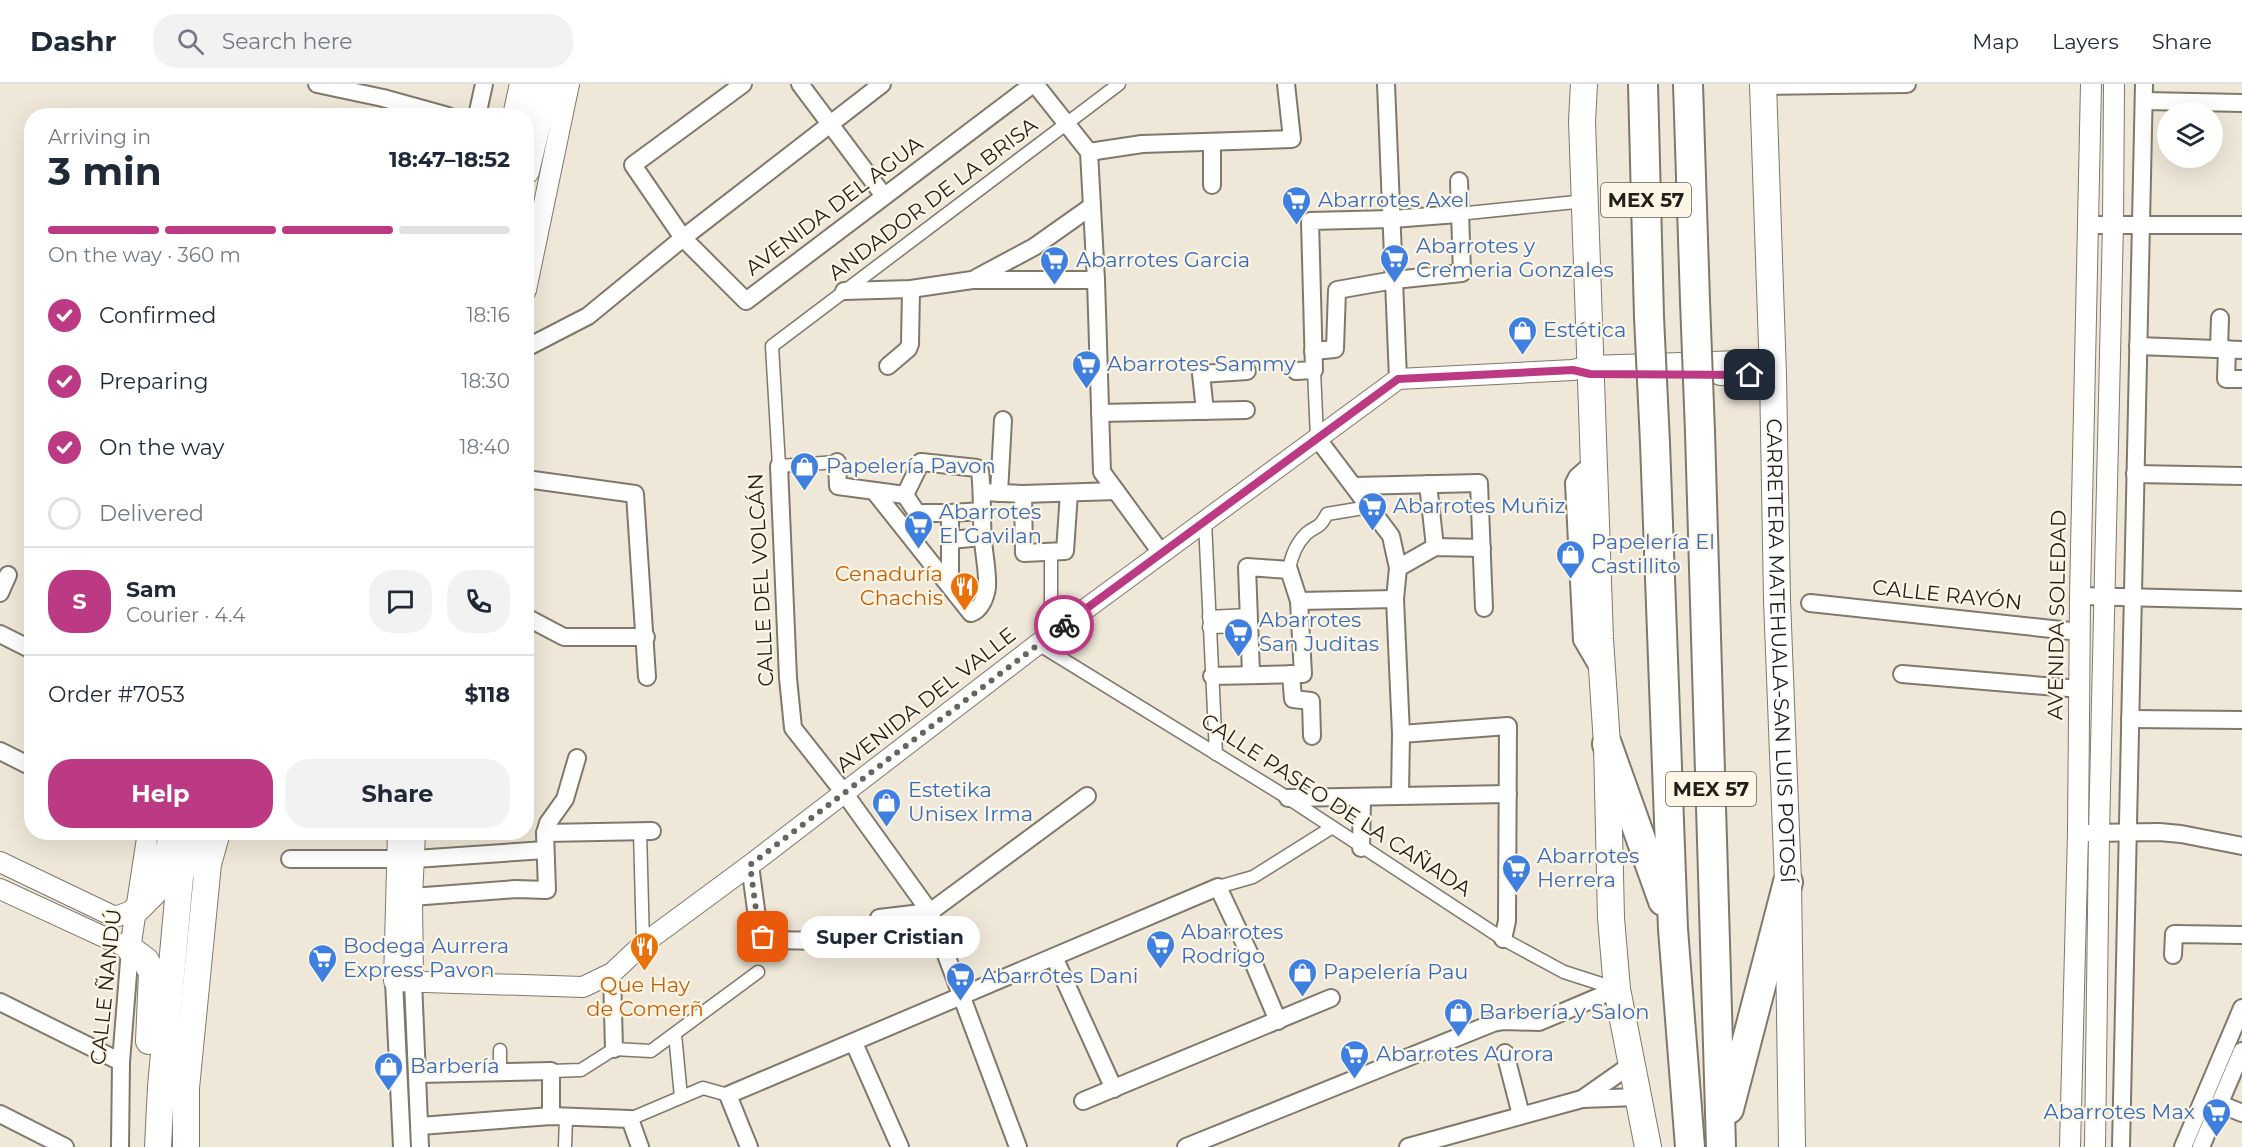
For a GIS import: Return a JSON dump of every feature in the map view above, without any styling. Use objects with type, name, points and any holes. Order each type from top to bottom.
[{"type":"highway","name":"MEX 57","points":[[1643,84],[1649,316],[1673,929],[1690,1147]]},
{"type":"highway","name":"MEX 57","points":[[1688,84],[1721,1144]]},
{"type":"highway","points":[[1607,744],[1673,929]]},
{"type":"highway","points":[[1721,1144],[1788,882]]},
{"type":"highway","points":[[1677,1147],[1678,1008]]},
{"type":"main road","points":[[518,108],[523,84]]},
{"type":"main road","points":[[534,138],[547,84]]},
{"type":"main road","points":[[1584,84],[1582,120],[1586,201],[1584,370],[1594,462],[1607,744],[1611,918],[1617,989],[1648,1147]]},
{"type":"main road","name":"CARRETERA MATEHUALA-SAN LUIS POTOSÍ","points":[[1763,85],[1773,368],[1777,600],[1788,882],[1792,1147]]},
{"type":"main road","points":[[137,909],[154,892],[171,840]]},
{"type":"main road","points":[[186,1147],[174,1088],[180,877],[191,840]]},
{"type":"main road","points":[[158,1147],[174,1088],[208,864],[215,840]]},
{"type":"main road","points":[[130,949],[146,961],[152,973],[149,1044],[174,1088]]},
{"type":"street","points":[[317,84],[385,91],[428,108]]},
{"type":"street","points":[[479,108],[484,84]]},
{"type":"street","points":[[534,252],[569,84]]},
{"type":"street","name":"AVENIDA DEL AGUA","points":[[743,84],[633,165],[683,238],[746,301],[1034,84]]},
{"type":"street","points":[[800,84],[884,196]]},
{"type":"street","points":[[534,344],[588,316],[683,238],[882,84]]},
{"type":"street","points":[[1034,84],[1089,152],[1102,472],[1162,554]]},
{"type":"street","name":"ANDADOR DE LA BRISA","points":[[772,346],[1119,84]]},
{"type":"street","points":[[1089,152],[1142,144],[1292,139],[1286,84]]},
{"type":"street","points":[[1386,84],[1398,379],[1584,370],[1773,368]]},
{"type":"street","points":[[1763,85],[1907,84]]},
{"type":"street","name":"AVENIDA SOLEDAD","points":[[2070,1147],[2091,84]]},
{"type":"street","points":[[2095,1147],[2103,597],[2113,224],[2114,84]]},
{"type":"street","points":[[2121,1147],[2144,84]]},
{"type":"street","points":[[2144,101],[2242,103]]},
{"type":"street","points":[[1212,142],[1212,185]]},
{"type":"street","points":[[1313,351],[1335,349],[1337,290],[1394,280],[1462,273],[1458,214],[1459,181]]},
{"type":"street","points":[[1400,795],[1401,734],[1395,599],[1398,568],[1391,536],[1317,438],[1310,221],[1392,219],[1586,201]]},
{"type":"street","points":[[972,280],[1034,247],[1092,206]]},
{"type":"street","points":[[2089,225],[2242,225]]},
{"type":"street","points":[[844,291],[911,289],[972,280],[1096,280]]},
{"type":"street","points":[[888,366],[908,349],[910,344],[911,289]]},
{"type":"street","points":[[2220,318],[2229,349],[2226,379],[2242,379]]},
{"type":"street","name":"CALLE DEL VOLCÁN","points":[[772,346],[791,720],[797,735],[845,794],[930,912],[1018,1147]]},
{"type":"street","points":[[2138,346],[2229,349]]},
{"type":"street","points":[[1296,371],[1314,370]]},
{"type":"street","points":[[1205,411],[1201,374],[1247,371]]},
{"type":"street","name":"AVENIDA DEL VALLE","points":[[393,981],[583,987],[612,973],[643,944],[845,794],[1038,644],[1398,379]]},
{"type":"street","points":[[1100,413],[1246,410]]},
{"type":"street","points":[[874,491],[971,613],[979,609],[987,587],[982,537],[983,511],[991,493],[1003,420]]},
{"type":"street","points":[[779,466],[837,462],[838,486],[905,495],[917,513],[983,511]]},
{"type":"street","points":[[905,495],[921,462],[977,468],[991,493]]},
{"type":"street","points":[[2135,474],[2242,476]]},
{"type":"street","points":[[534,480],[635,494],[647,677]]},
{"type":"street","points":[[1428,483],[1435,547]]},
{"type":"street","points":[[1354,486],[1479,483],[1485,608]]},
{"type":"street","points":[[991,493],[1116,491]]},
{"type":"street","points":[[1023,494],[1024,552],[1065,550],[1069,493]]},
{"type":"street","points":[[1212,676],[1303,674],[1299,601],[1289,570],[1291,556],[1307,534],[1320,526],[1327,514],[1369,507]]},
{"type":"street","points":[[950,513],[950,585]]},
{"type":"street","points":[[1204,522],[1216,754]]},
{"type":"street","points":[[950,540],[982,537]]},
{"type":"street","points":[[1398,568],[1435,547],[1482,548]]},
{"type":"street","points":[[1050,551],[1051,610],[1062,626]]},
{"type":"street","points":[[1251,674],[1247,567],[1289,570]]},
{"type":"street","points":[[0,593],[8,575]]},
{"type":"street","points":[[2080,596],[2242,600]]},
{"type":"street","points":[[1299,601],[1395,599]]},
{"type":"street","name":"CALLE RAYÓN","points":[[1810,603],[2080,632]]},
{"type":"street","points":[[1209,622],[1248,620]]},
{"type":"street","points":[[534,621],[564,637],[646,637]]},
{"type":"street","points":[[0,634],[24,646]]},
{"type":"street","name":"CALLE PASEO DE LA CAÑADA","points":[[1038,644],[1288,798],[1503,939],[1564,972],[1617,989]]},
{"type":"street","points":[[1291,674],[1293,699],[1311,700],[1312,736]]},
{"type":"street","points":[[1902,674],[2080,689]]},
{"type":"street","points":[[2130,718],[2242,720]]},
{"type":"street","points":[[1401,734],[1508,726],[1507,921],[1503,939]]},
{"type":"street","points":[[0,751],[24,763]]},
{"type":"street","points":[[404,898],[516,889],[547,890],[545,833],[548,823],[565,799],[577,758]]},
{"type":"street","points":[[1288,798],[1508,794]]},
{"type":"street","points":[[879,918],[930,912],[1087,796]]},
{"type":"street","points":[[1361,848],[1362,797]]},
{"type":"street","points":[[420,1126],[558,1116],[630,1119],[703,1088],[728,1095],[1218,887],[1253,878],[1331,828]]},
{"type":"street","points":[[545,833],[646,831],[643,944]]},
{"type":"street","points":[[2078,833],[2181,834],[2242,846]]},
{"type":"street","name":"CALLE ÑANDÚ","points":[[120,1147],[121,1062],[130,949],[147,840]]},
{"type":"street","points":[[400,840],[405,859],[404,898],[393,981],[402,1147]]},
{"type":"street","points":[[405,859],[412,840]]},
{"type":"street","points":[[290,859],[405,859],[545,850]]},
{"type":"street","points":[[0,862],[115,917],[137,909]]},
{"type":"street","points":[[750,865],[759,932],[763,937],[768,940],[827,941]]},
{"type":"street","points":[[1218,887],[1278,1021]]},
{"type":"street","points":[[0,889],[130,949]]},
{"type":"street","points":[[404,898],[413,981],[420,1147]]},
{"type":"street","points":[[2173,955],[2174,934],[2242,935]]},
{"type":"street","points":[[1054,957],[1114,1089]]},
{"type":"street","points":[[418,1074],[581,1070],[614,1049],[651,1051],[758,972]]},
{"type":"street","points":[[612,973],[614,1049]]},
{"type":"street","points":[[1185,1147],[1493,1023],[1539,1022],[1617,989]]},
{"type":"street","points":[[1083,1101],[1331,998]]},
{"type":"street","points":[[0,1002],[121,1062]]},
{"type":"street","points":[[2183,1147],[2242,1008]]},
{"type":"street","points":[[675,1034],[681,1097]]},
{"type":"street","points":[[854,1043],[900,1147]]},
{"type":"street","points":[[500,1050],[500,1072]]},
{"type":"street","points":[[2201,1147],[2242,1051]]},
{"type":"street","points":[[1505,1053],[1521,1114]]},
{"type":"street","points":[[2096,1059],[2122,1057]]},
{"type":"street","points":[[1582,1099],[1632,1064]]},
{"type":"street","points":[[550,1071],[565,1147]]},
{"type":"street","points":[[728,1095],[749,1147]]},
{"type":"street","points":[[1408,1147],[1582,1099],[1638,1097]]},
{"type":"street","points":[[2220,1104],[2242,1113]]},
{"type":"street","points":[[0,1114],[65,1147]]},
{"type":"street","points":[[630,1119],[640,1147]]},
{"type":"way so far","points":[[763,937],[759,932],[750,865],[1064,625]]},
{"type":"place","name":"Abarrotes Axel","points":[[1297,226]]},
{"type":"place","name":"Abarrotes y Cremeria Gonzales","points":[[1395,284]]},
{"type":"place","name":"Abarrotes Garcia","points":[[1055,286]]},
{"type":"place","name":"Estética","points":[[1522,356]]},
{"type":"place","name":"Abarrotes Sammy","points":[[1086,390]]},
{"type":"place","name":"Papelería Pavon","points":[[805,492]]},
{"type":"place","name":"Abarrotes Muñiz","points":[[1372,532]]},
{"type":"place","name":"Abarrotes El Gavilan","points":[[918,550]]},
{"type":"place","name":"Papelería El Castillito","points":[[1570,580]]},
{"type":"place","name":"Cenaduría Chachis","points":[[964,612]]},
{"type":"place","name":"Abarrotes San Juditas","points":[[1238,658]]},
{"type":"place","name":"Estetika Unisex Irma","points":[[887,828]]},
{"type":"place","name":"Abarrotes Herrera","points":[[1516,894]]},
{"type":"place","name":"Super Cristian","points":[[763,937]]},
{"type":"place","name":"Abarrotes Rodrigo","points":[[1160,970]]},
{"type":"place","name":"Que Hay de Comerñ","points":[[645,972]]},
{"type":"place","name":"Bodega Aurrera Express Pavon","points":[[322,984]]},
{"type":"place","name":"Papelería Pau","points":[[1302,998]]},
{"type":"place","name":"Abarrotes Dani","points":[[960,1002]]},
{"type":"place","name":"Barbería y Salon","points":[[1458,1038]]},
{"type":"place","name":"Abarrotes Aurora","points":[[1355,1080]]},
{"type":"place","name":"Barbería","points":[[389,1092]]},
{"type":"place","name":"Abarrotes Max","points":[[2216,1138]]},
{"type":"route","points":[[1064,625],[1398,379],[1573,370],[1590,374],[1750,375]]}]
